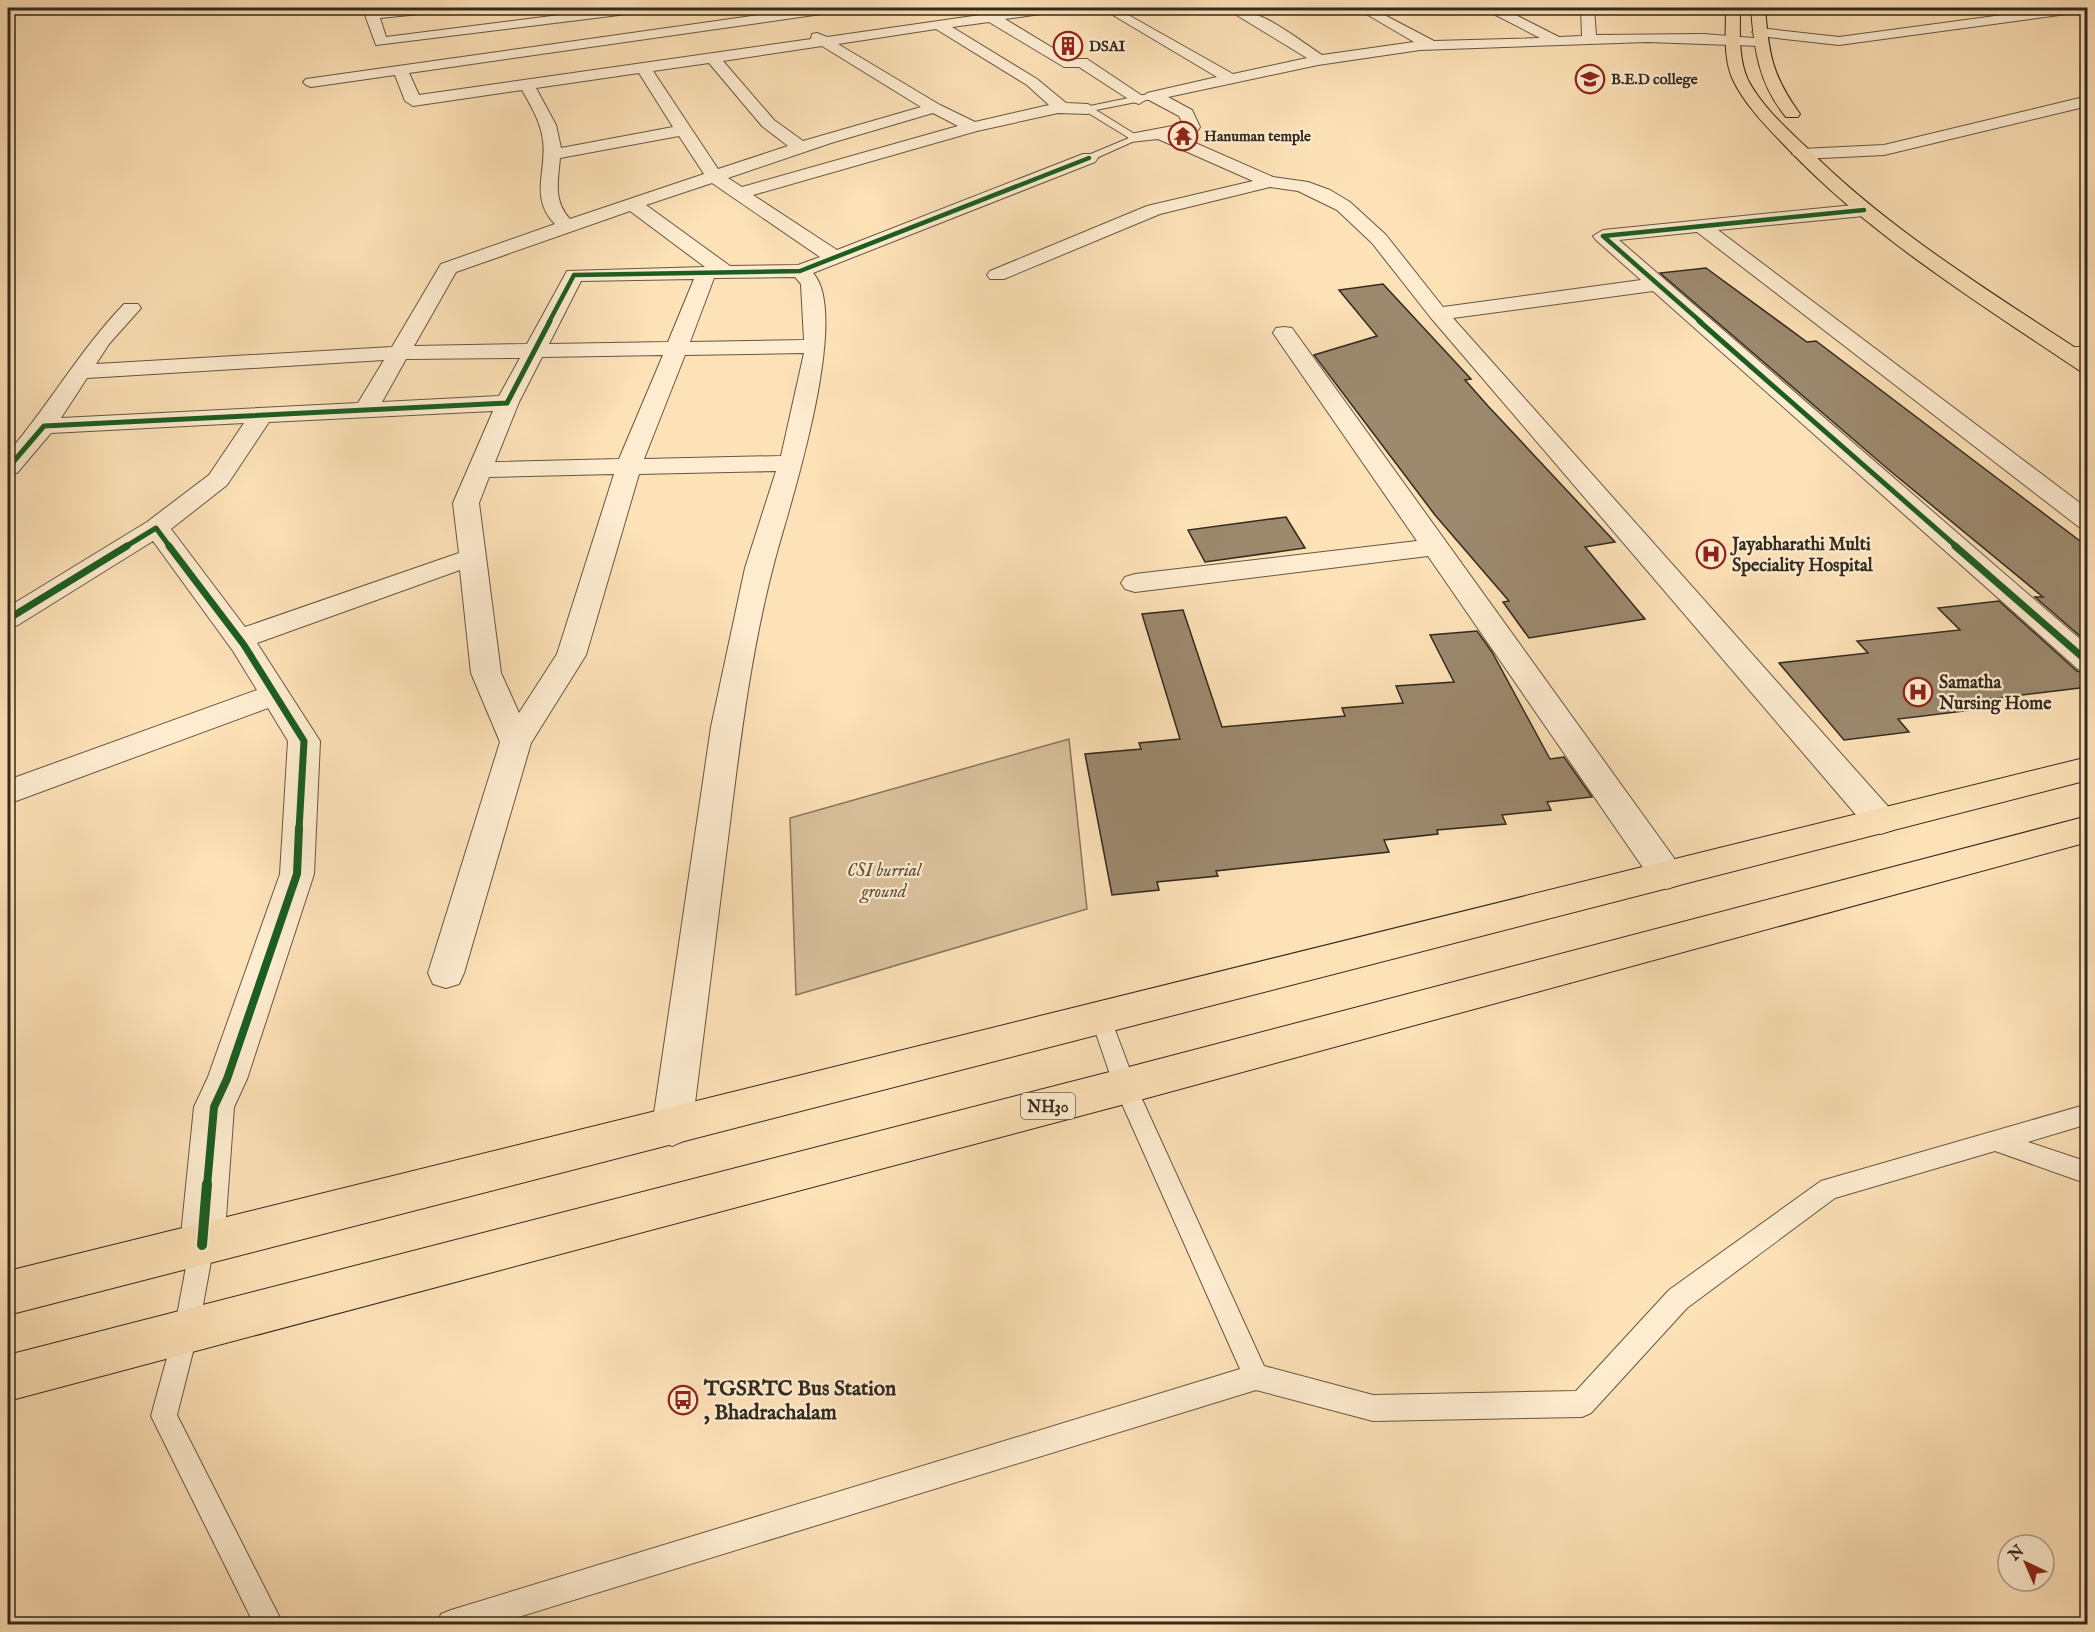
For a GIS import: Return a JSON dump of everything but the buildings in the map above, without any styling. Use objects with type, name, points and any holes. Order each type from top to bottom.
[{"type":"main road","points":[[1733,8],[1734,39],[1740,78],[1760,109],[1801,154],[1864,210],[1900,238],[2080,344],[2088,366]]},
{"type":"main road","points":[[1758,8],[1760,37],[1768,80],[1788,110],[1847,168]]},
{"type":"main road","points":[[1740,78],[1768,80]]},
{"type":"main road","points":[[1760,109],[1788,110]]},
{"type":"main road","points":[[8,1293],[1101,1019],[2088,768]]},
{"type":"main road","name":"NH30","points":[[8,1378],[1125,1086],[2088,830]]},
{"type":"street","points":[[439,8],[373,11],[381,42],[643,8]]},
{"type":"street","points":[[311,82],[772,12],[835,8]]},
{"type":"street","points":[[975,8],[1069,64],[1082,62],[1146,98],[1186,113],[1192,127],[1136,138]]},
{"type":"street","points":[[400,68],[413,101],[1055,8]]},
{"type":"street","points":[[1107,8],[1231,79]]},
{"type":"street","points":[[1232,8],[1260,21],[1321,61]]},
{"type":"street","points":[[1362,8],[1432,46]]},
{"type":"street","points":[[1493,8],[1556,41]]},
{"type":"street","points":[[1588,8],[1589,39]]},
{"type":"street","points":[[1146,98],[1321,61],[1432,46],[1589,39],[1760,37],[1839,41],[2081,8]]},
{"type":"street","points":[[772,12],[934,108],[973,127]]},
{"type":"street","points":[[939,25],[1032,82],[1062,108]]},
{"type":"street","points":[[712,57],[768,123],[801,147]]},
{"type":"street","points":[[643,68],[714,176],[835,258]]},
{"type":"street","points":[[527,85],[550,133],[551,169],[546,190],[554,215],[567,226]]},
{"type":"street","points":[[1801,154],[1884,150],[2088,101]]},
{"type":"street","points":[[366,410],[448,268],[801,147],[934,108]]},
{"type":"street","points":[[739,193],[973,127],[1062,108],[1088,110]]},
{"type":"street","points":[[551,155],[683,130]]},
{"type":"street","points":[[1159,133],[1270,182],[1303,186],[1328,196],[1374,232],[1438,314],[1881,821]]},
{"type":"street","points":[[516,742],[486,673],[466,503],[508,403],[574,275],[800,272],[1089,158]]},
{"type":"street","points":[[997,275],[1154,210],[1270,182]]},
{"type":"street","points":[[633,204],[717,274]]},
{"type":"street","points":[[1864,210],[1603,236],[2088,662]]},
{"type":"street","points":[[1701,226],[2088,522]]},
{"type":"street","points":[[672,1127],[726,727],[759,568],[790,463],[815,346],[811,283],[800,272]]},
{"type":"street","points":[[446,973],[516,742],[571,655],[629,466],[676,347],[717,274]]},
{"type":"street","points":[[1438,314],[1658,284]]},
{"type":"street","points":[[9,464],[44,426],[101,340],[131,308]]},
{"type":"street","points":[[1284,333],[1667,875]]},
{"type":"street","points":[[80,372],[399,353],[815,346]]},
{"type":"street","points":[[44,426],[508,403]]},
{"type":"street","points":[[8,619],[156,528],[218,480],[261,416]]},
{"type":"street","points":[[480,470],[790,463]]},
{"type":"street","points":[[156,528],[239,639],[304,741],[297,874],[227,1079],[214,1107],[202,1245]]},
{"type":"street","points":[[1135,583],[1435,547]]},
{"type":"street","points":[[239,639],[472,557]]},
{"type":"street","points":[[8,792],[274,695]]},
{"type":"lane","points":[[1088,110],[1146,98]]},
{"type":"lane","points":[[1088,110],[1136,138]]},
{"type":"lane","points":[[1089,158],[1136,138]]},
{"type":"lane","points":[[1101,1019],[1125,1086],[1256,1377]]},
{"type":"lane","points":[[452,1624],[1256,1377],[1373,1408],[1582,1404],[1678,1299],[1829,1189],[2088,1114]]},
{"type":"lane","points":[[1995,1141],[2088,1173]]},
{"type":"lane","points":[[202,1245],[186,1332],[164,1416],[269,1624]]},
{"type":"green space","name":"CSI burrial ground","points":[[1069,739],[1087,909],[796,995],[790,818]]},
{"type":"cycle path","points":[[8,468],[44,426],[507,403],[574,275],[800,271],[1089,158]]},
{"type":"cycle path","points":[[1864,210],[1603,236],[2088,662]]},
{"type":"cycle path","points":[[8,619],[156,528],[244,645],[304,741],[297,874],[227,1079],[214,1107],[202,1245]]},
{"type":"place","name":"DSAI","points":[[1068,46]]},
{"type":"place","name":"B.E.D college","points":[[1590,79]]},
{"type":"place","name":"Hanuman temple","points":[[1183,136]]},
{"type":"place","name":"Jayabharathi Multi Speciality Hospital","points":[[1711,554]]},
{"type":"place","name":"Samatha Nursing Home","points":[[1918,692]]},
{"type":"place","name":"TGSRTC Bus Station , Bhadrachalam","points":[[683,1400]]}]
